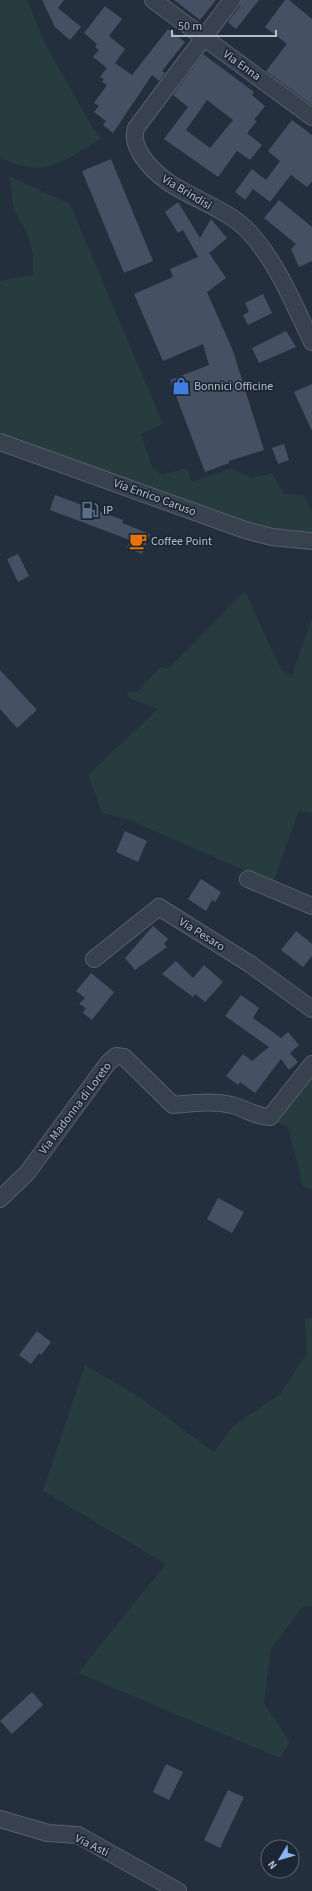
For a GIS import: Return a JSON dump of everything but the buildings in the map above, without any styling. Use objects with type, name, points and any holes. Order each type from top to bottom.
[{"type":"street","name":"Via Enna","points":[[153,0],[312,117]]},
{"type":"street","name":"Via Brindisi","points":[[232,0],[136,128],[134,136],[137,147],[147,163],[160,177],[239,222],[251,234],[265,252],[281,278],[312,342]]},
{"type":"street","name":"Via Enrico Caruso","points":[[0,442],[246,530],[272,537],[312,541]]},
{"type":"street","points":[[248,879],[312,906]]},
{"type":"street","name":"Via Pesaro","points":[[94,959],[159,908],[250,964],[312,1009]]},
{"type":"street","name":"Via Madonna di Loreto","points":[[0,1199],[27,1173],[108,1063],[116,1056],[124,1057],[173,1105],[204,1102],[235,1105],[260,1117],[270,1117],[312,1064]]},
{"type":"street","name":"Via Asti","points":[[0,1819],[48,1833],[78,1835],[178,1891]]},
{"type":"green space","points":[[0,0],[27,0],[47,48],[93,128],[101,139],[63,161],[47,167],[29,167],[0,158]]},
{"type":"green space","points":[[9,176],[70,204],[163,424],[141,434],[153,469],[162,475],[187,468],[192,482],[230,468],[252,478],[272,473],[284,494],[304,496],[312,510],[312,532],[272,529],[239,520],[0,433],[0,281],[33,275],[33,255],[28,235],[14,210]]},
{"type":"green space","points":[[245,591],[281,670],[292,675],[312,618],[312,814],[299,810],[273,883],[127,819],[102,813],[88,775],[158,709],[129,698],[127,691],[137,692],[160,667],[168,669]]},
{"type":"green space","points":[[312,1070],[312,1189],[303,1186],[288,1127],[275,1122]]},
{"type":"green space","points":[[312,1318],[312,1607],[303,1606],[271,1649],[264,1703],[290,1742],[280,1758],[78,1673],[166,1564],[43,1491],[85,1365],[139,1397],[214,1452],[233,1426],[280,1394],[307,1353],[305,1319]]},
{"type":"place","name":"Bonnici Officine","points":[[181,386]]},
{"type":"place","name":"IP","points":[[90,510]]},
{"type":"place","name":"Coffee Point","points":[[138,541]]}]
